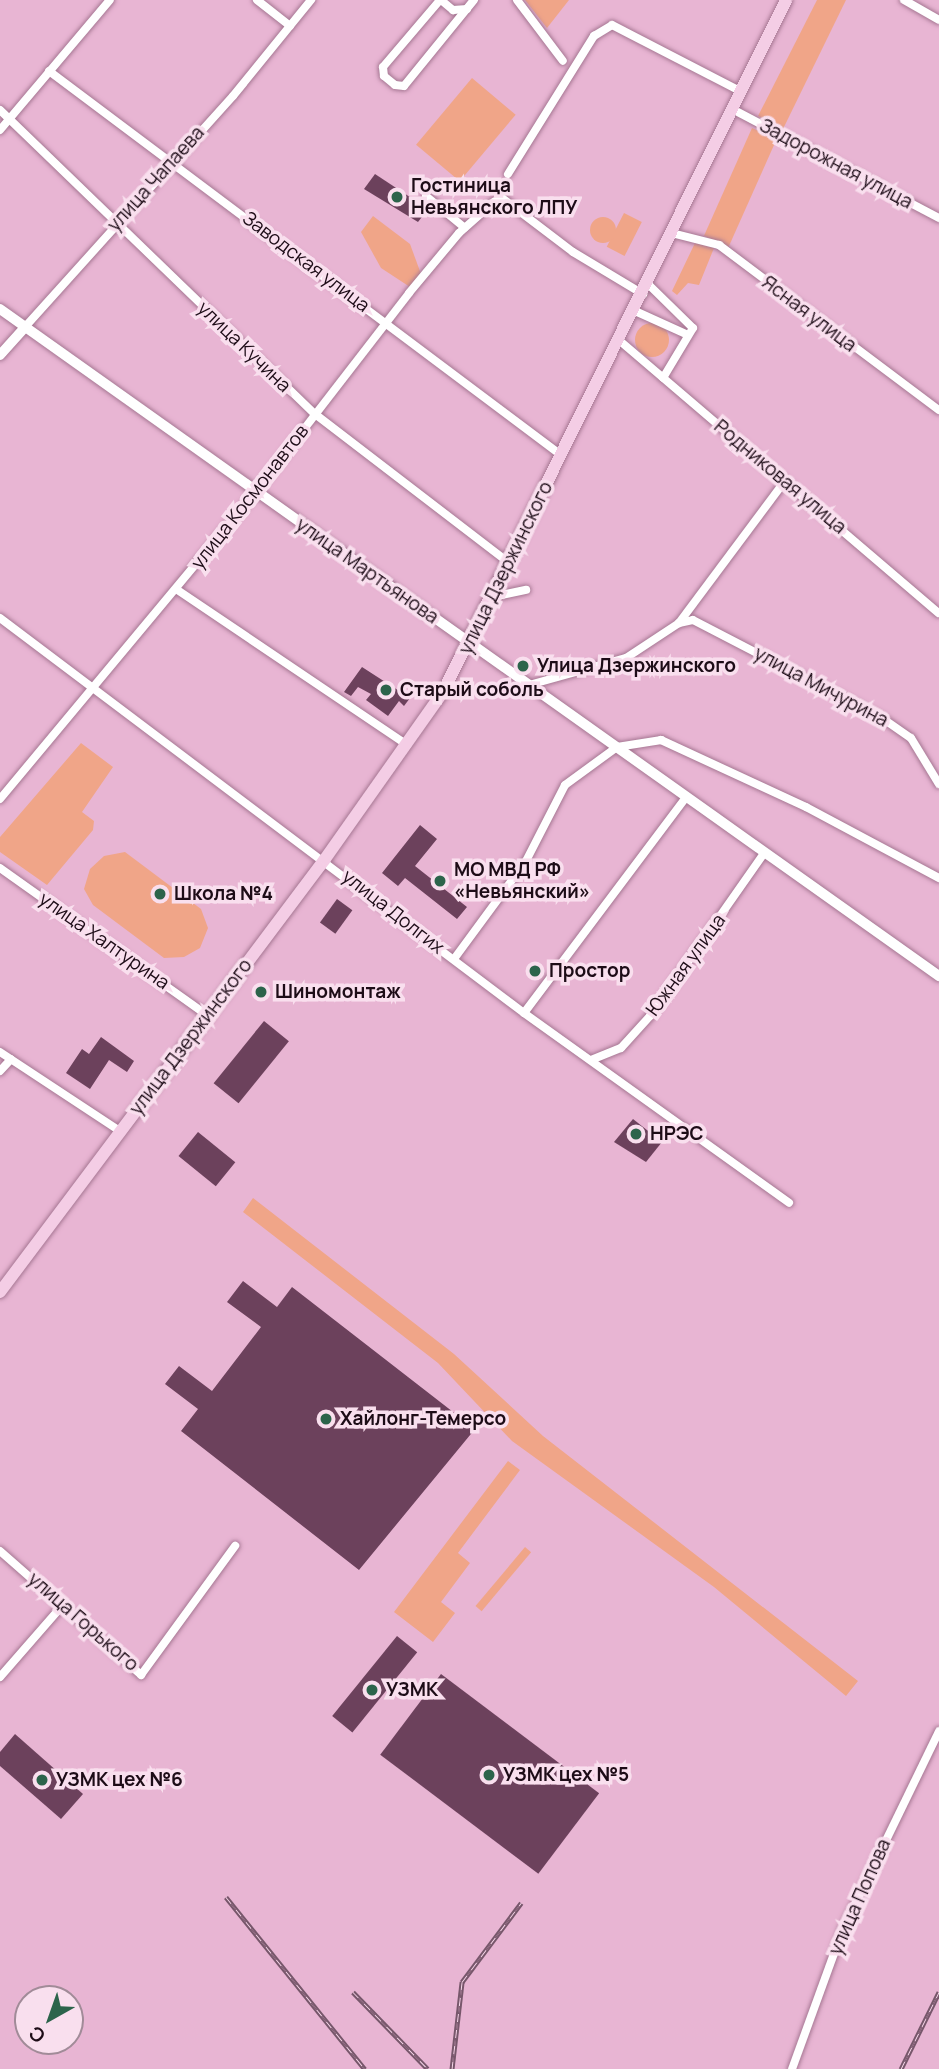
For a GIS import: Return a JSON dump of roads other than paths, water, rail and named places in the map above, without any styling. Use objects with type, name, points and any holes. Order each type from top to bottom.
[{"type":"main road","name":"улица Дзержинского","points":[[0,1292],[325,859],[407,745],[470,644],[786,0]]},
{"type":"main road","name":"улица Мартьянова","points":[[0,309],[939,976]]},
{"type":"street","points":[[0,130],[110,0]]},
{"type":"street","points":[[257,0],[290,26]]},
{"type":"street","name":"улица Чапаева","points":[[0,355],[311,0]]},
{"type":"street","points":[[467,9],[453,10],[440,0],[383,67],[383,76],[395,85],[404,86],[467,9],[474,0]]},
{"type":"street","points":[[517,0],[563,61]]},
{"type":"street","points":[[904,0],[939,20]]},
{"type":"street","points":[[508,174],[594,36],[612,25],[742,92]]},
{"type":"street","name":"Заводская улица","points":[[49,71],[561,454]]},
{"type":"street","name":"улица Кучина","points":[[0,110],[115,224],[315,414],[508,562]]},
{"type":"street","name":"Задорожная улица","points":[[734,110],[939,218]]},
{"type":"street","points":[[426,196],[465,228]]},
{"type":"street","name":"улица Космонавтов","points":[[0,799],[176,589],[465,228],[502,198],[573,252],[645,289]]},
{"type":"street","name":"Ясная улица","points":[[672,233],[719,245],[939,410]]},
{"type":"street","points":[[645,289],[693,328],[663,378]]},
{"type":"street","points":[[635,311],[688,335]]},
{"type":"street","name":"Родниковая улица","points":[[620,341],[939,613]]},
{"type":"street","points":[[529,685],[626,658],[679,623],[785,481]]},
{"type":"street","points":[[176,589],[407,745]]},
{"type":"street","points":[[492,597],[526,590]]},
{"type":"street","name":"улица Долгих","points":[[0,618],[325,859],[524,1013],[789,1203]]},
{"type":"street","name":"улица Мичурина","points":[[679,623],[693,620],[882,718],[911,738],[939,784]]},
{"type":"street","points":[[454,959],[526,861],[565,785],[617,747],[661,740],[806,807],[939,878]]},
{"type":"street","points":[[524,1013],[687,796]]},
{"type":"street","name":"Южная улица","points":[[591,1060],[621,1048],[650,1016],[765,852]]},
{"type":"street","name":"улица Халтурина","points":[[0,868],[207,1015]]},
{"type":"street","points":[[0,1052],[120,1132]]},
{"type":"street","points":[[0,1071],[11,1059]]},
{"type":"street","name":"улица Горького","points":[[0,1551],[141,1675],[236,1546]]},
{"type":"street","points":[[0,1676],[62,1605]]},
{"type":"street","name":"улица Попова","points":[[792,2069],[843,1928],[939,1731]]},
{"type":"railway","points":[[226,1897],[365,2069]]},
{"type":"railway","points":[[452,2069],[462,1982],[521,1903]]},
{"type":"railway","points":[[353,1992],[428,2069]]},
{"type":"railway","points":[[901,2069],[939,1992]]},
{"type":"place","name":"Гостиница Невьянского ЛПУ","points":[[397,197]]},
{"type":"place","name":"Улица Дзержинского","points":[[523,666]]},
{"type":"place","name":"Старый соболь","points":[[386,690]]},
{"type":"place","name":"МО МВД РФ «Невьянский»","points":[[440,881]]},
{"type":"place","name":"Школа №4","points":[[160,894]]},
{"type":"place","name":"Простор","points":[[535,971]]},
{"type":"place","name":"Шиномонтаж","points":[[261,992]]},
{"type":"place","name":"НРЭС","points":[[636,1134]]},
{"type":"place","name":"Хайлонг-Темерсо","points":[[326,1419]]},
{"type":"place","name":"УЗМК","points":[[372,1690]]},
{"type":"place","name":"УЗМК цех №5","points":[[489,1775]]},
{"type":"place","name":"УЗМК цех №6","points":[[42,1780]]}]
